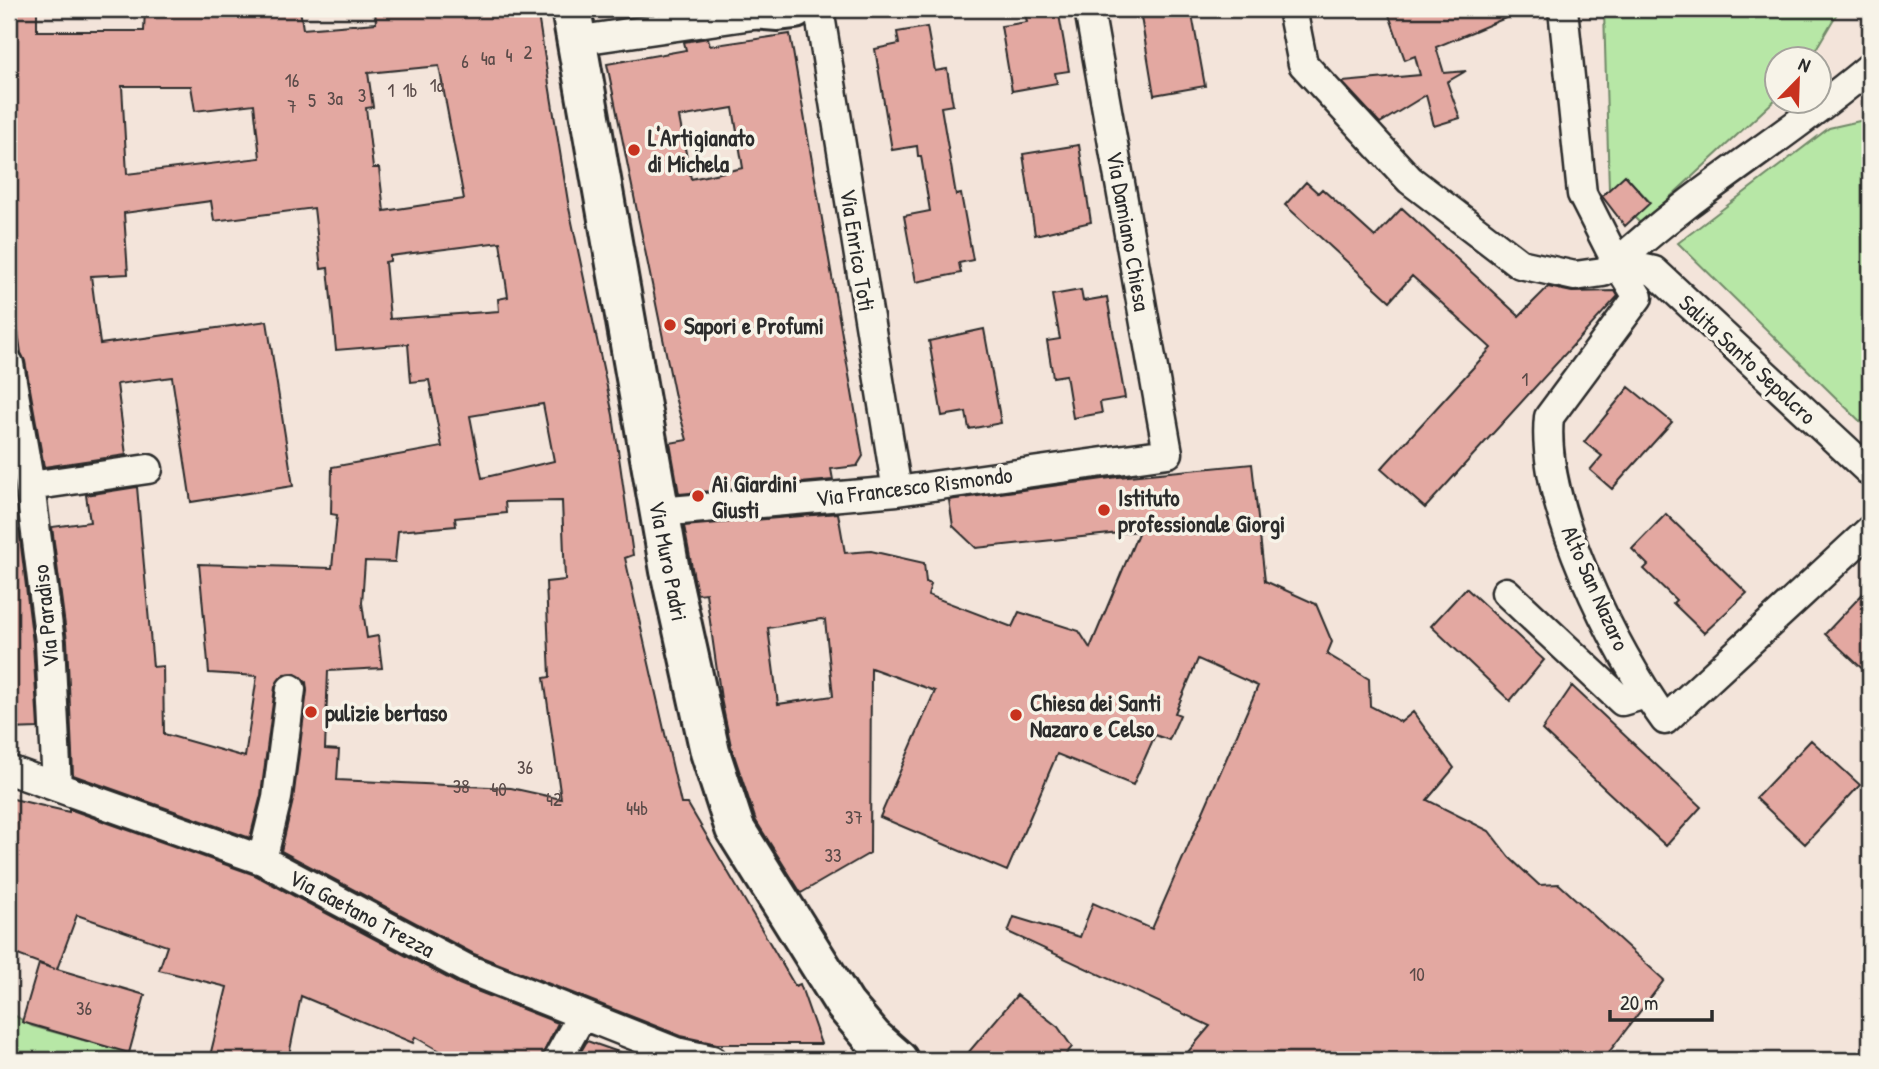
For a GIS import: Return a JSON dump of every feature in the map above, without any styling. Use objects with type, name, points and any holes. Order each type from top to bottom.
[{"type":"main road","name":"Via Muro Padri","points":[[572,25],[659,512],[710,752],[735,829],[845,1005],[873,1038],[898,1060]]},
{"type":"street","name":"Via Enrico Toti","points":[[818,9],[897,491]]},
{"type":"street","name":"Via Damiano Chiesa","points":[[1089,9],[1168,453]]},
{"type":"street","points":[[1292,9],[1303,64],[1410,180],[1521,264],[1575,276],[1603,272],[1617,263],[1650,232],[1819,111],[1870,67]]},
{"type":"street","points":[[1563,9],[1582,194],[1617,263]]},
{"type":"street","points":[[572,25],[775,10]]},
{"type":"street","name":"Salita Santo Sepolcro","points":[[1617,263],[1654,271],[1870,472]]},
{"type":"street","name":"Alto San Nazaro","points":[[1617,263],[1637,297],[1549,416],[1547,440],[1567,528],[1599,605],[1646,694],[1665,720],[1870,530]]},
{"type":"street","name":"Via Paradiso","points":[[9,364],[30,486],[50,642],[57,787]]},
{"type":"street","name":"Via Francesco Rismondo","points":[[659,512],[897,491],[1168,453]]},
{"type":"street","points":[[30,486],[148,469]]},
{"type":"street","name":"Alto San Nazaro","points":[[1506,592],[1622,701],[1646,694]]},
{"type":"street","points":[[262,860],[277,798],[291,689]]},
{"type":"street","name":"Via Gaetano Trezza","points":[[9,770],[262,860],[467,969],[675,1056],[712,1060]]},
{"type":"street","points":[[557,1060],[582,1015]]},
{"type":"green space","points":[[1604,9],[1839,9],[1818,46],[1764,46],[1764,110],[1641,224],[1634,217],[1650,202],[1626,176],[1609,190]]},
{"type":"green space","points":[[1870,120],[1870,431],[1678,243],[1829,128]]},
{"type":"green space","points":[[9,1012],[32,1026],[156,1060],[9,1060]]},
{"type":"building","points":[[10,9],[37,9],[37,31],[144,31],[145,9],[300,9],[303,29],[376,23],[375,9],[537,9],[569,208],[613,415],[633,555],[625,558],[681,804],[688,804],[795,986],[800,984],[821,1044],[717,1044],[681,1036],[474,954],[281,851],[293,800],[307,691],[306,682],[294,673],[284,674],[275,687],[261,795],[250,838],[73,775],[67,641],[52,527],[90,522],[86,495],[137,487],[153,667],[163,666],[164,734],[245,757],[257,676],[209,673],[199,564],[332,568],[337,515],[331,514],[332,467],[442,447],[429,380],[411,382],[408,344],[336,350],[328,268],[321,269],[314,208],[214,221],[211,201],[124,213],[128,274],[91,276],[100,344],[267,321],[293,486],[191,502],[172,377],[117,384],[126,455],[44,467],[25,361],[21,353],[9,267]],"holes":[[[439,66],[464,199],[384,211],[379,168],[373,168],[366,108],[373,107],[368,73]],[[122,86],[191,86],[195,111],[254,104],[260,158],[127,174]],[[500,242],[508,297],[498,299],[499,311],[390,319],[385,262],[390,261],[390,256]],[[543,404],[554,461],[482,478],[470,416]],[[562,501],[565,580],[546,582],[550,677],[544,678],[561,799],[511,788],[337,780],[339,750],[325,749],[328,671],[382,668],[378,636],[367,638],[362,603],[365,561],[395,562],[398,531],[456,526],[455,518],[506,513],[505,502]]]},
{"type":"building","points":[[1024,9],[1058,9],[1069,71],[1055,73],[1057,83],[1012,91],[1001,26],[1027,22]]},
{"type":"building","points":[[1191,9],[1205,86],[1154,95],[1141,17]]},
{"type":"building","points":[[1387,9],[1527,9],[1436,47],[1444,73],[1466,71],[1447,82],[1460,118],[1434,126],[1426,95],[1380,123],[1342,82],[1420,75],[1415,56],[1405,60]]},
{"type":"building","points":[[927,27],[935,71],[947,69],[953,105],[941,107],[956,195],[961,194],[973,260],[959,263],[961,273],[916,282],[904,216],[930,211],[921,156],[918,156],[917,146],[892,150],[875,49],[899,44],[897,32]]},
{"type":"building","points":[[790,34],[863,456],[857,466],[831,469],[833,480],[679,494],[670,443],[687,440],[675,397],[607,64],[686,50],[684,42],[708,38],[710,46]],"holes":[[[733,108],[743,168],[691,179],[679,117]]]},
{"type":"building","points":[[1079,145],[1091,222],[1035,235],[1023,154]]},
{"type":"building","points":[[1625,175],[1650,203],[1625,226],[1602,196]]},
{"type":"building","points":[[1306,182],[1318,193],[1322,189],[1375,237],[1402,208],[1519,316],[1548,287],[1572,292],[1615,291],[1618,296],[1425,508],[1381,469],[1491,348],[1412,276],[1390,301],[1285,205]]},
{"type":"building","points":[[1081,290],[1083,301],[1107,297],[1125,398],[1100,402],[1102,413],[1073,418],[1066,375],[1053,377],[1047,341],[1060,339],[1052,295]]},
{"type":"building","points":[[984,329],[1001,423],[969,429],[966,412],[942,416],[929,341]]},
{"type":"building","points":[[1629,387],[1672,422],[1612,489],[1590,470],[1602,456],[1584,442]]},
{"type":"building","points":[[1252,464],[1265,581],[1316,604],[1332,642],[1327,654],[1369,679],[1370,706],[1401,722],[1413,712],[1454,768],[1427,800],[1489,831],[1509,857],[1539,885],[1559,884],[1664,980],[1603,1060],[1181,1060],[1210,1026],[1008,932],[1014,917],[1080,937],[1093,903],[1152,929],[1258,686],[1198,659],[1175,713],[1180,715],[1169,740],[1155,735],[1133,785],[1057,754],[1007,871],[880,817],[935,691],[871,668],[870,853],[801,893],[756,821],[731,746],[721,699],[706,593],[697,594],[684,526],[838,513],[845,553],[871,551],[924,563],[926,582],[931,584],[928,595],[1012,627],[1019,612],[1079,631],[1090,648],[1139,531],[976,548],[953,526],[949,500],[1118,477]],"holes":[[[825,620],[833,696],[778,704],[768,628]]]},
{"type":"building","points":[[1666,514],[1747,593],[1704,633],[1673,603],[1676,600],[1644,569],[1648,565],[1632,549]]},
{"type":"building","points":[[19,530],[33,643],[38,728],[9,729],[9,531]]},
{"type":"building","points":[[1870,586],[1870,676],[1825,634]]},
{"type":"building","points":[[1466,588],[1544,660],[1510,701],[1431,626]]},
{"type":"building","points":[[1572,686],[1701,807],[1666,846],[1542,730]]},
{"type":"building","points":[[1811,740],[1860,785],[1805,844],[1756,798]]},
{"type":"building","points":[[9,798],[69,812],[69,809],[255,875],[459,984],[558,1023],[540,1060],[456,1060],[415,1037],[413,1043],[301,996],[288,1060],[209,1060],[227,987],[159,970],[167,946],[77,915],[57,969],[145,995],[129,1053],[22,1022],[39,964],[55,969],[15,954],[17,948],[9,944]]},
{"type":"building","points":[[1017,995],[1058,1027],[1072,1047],[1061,1060],[962,1060]]},
{"type":"building","points":[[587,1041],[630,1056],[629,1060],[576,1060]]},
{"type":"place","name":"L'Artigianato di Michela","points":[[634,150]]},
{"type":"place","name":"Sapori e Profumi","points":[[670,325]]},
{"type":"place","name":"Ai Giardini Giusti","points":[[698,496]]},
{"type":"place","name":"Istituto professionale Giorgi","points":[[1104,510]]},
{"type":"place","name":"pulizie bertaso","points":[[311,712]]},
{"type":"place","name":"Chiesa dei Santi Nazaro e Celso","points":[[1016,715]]}]
